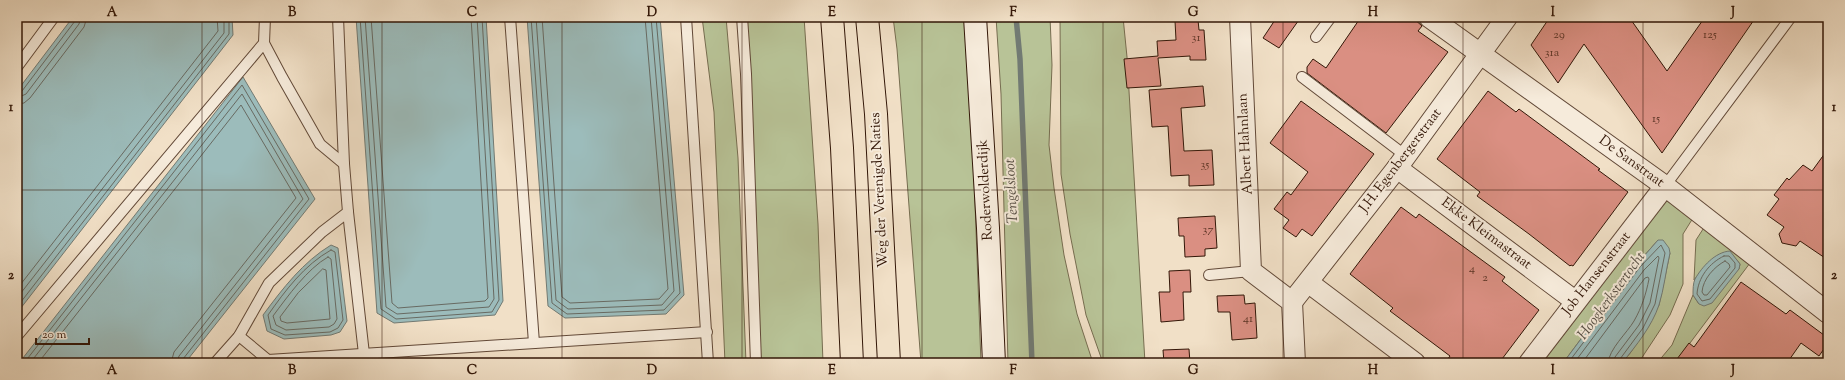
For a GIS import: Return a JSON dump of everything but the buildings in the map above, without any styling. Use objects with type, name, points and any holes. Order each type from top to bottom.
[{"type":"highway","points":[[832,17],[842,148],[851,331],[851,363]]},
{"type":"highway","name":"Weg der Verenigde Naties","points":[[867,17],[876,114],[889,363]]},
{"type":"street","name":"Roderwolderdijk","points":[[975,17],[988,228],[994,363]]},
{"type":"street","name":"Albert Hahnlaan","points":[[1240,17],[1252,271]]},
{"type":"street","name":"De Sanstraat","points":[[1429,17],[1665,186],[1828,313]]},
{"type":"street","name":"J.H. Egenbergerstraat","points":[[1292,302],[1402,162],[1507,17]]},
{"type":"street","name":"Ekke Kleimastraat","points":[[1402,162],[1576,301]]},
{"type":"street","name":"Job Hansenstraat","points":[[1529,363],[1665,186]]},
{"type":"street","points":[[1252,271],[1292,302],[1295,363]]},
{"type":"street","points":[[1309,282],[1415,363]]},
{"type":"lane","points":[[17,67],[54,17]]},
{"type":"lane","points":[[265,17],[264,43],[320,144],[344,164]]},
{"type":"lane","points":[[338,17],[344,164],[364,354]]},
{"type":"lane","points":[[510,17],[534,343]]},
{"type":"lane","points":[[686,17],[708,363]]},
{"type":"lane","points":[[742,17],[746,74],[756,363]]},
{"type":"lane","points":[[1316,37],[1331,17]]},
{"type":"lane","points":[[1665,186],[1791,17]]},
{"type":"lane","points":[[17,336],[264,43]]},
{"type":"lane","points":[[1302,77],[1402,162]]},
{"type":"lane","points":[[215,363],[238,336],[270,283],[322,232],[348,212]]},
{"type":"lane","points":[[1209,275],[1252,271]]},
{"type":"lane","points":[[238,336],[268,362],[364,354],[706,332]]},
{"type":"green space","points":[[702,17],[726,17],[738,158],[746,363],[725,363],[714,112]]},
{"type":"green space","points":[[740,17],[804,17],[818,224],[823,363],[761,363]]},
{"type":"green space","points":[[893,17],[968,17],[981,363],[921,363],[897,49]]},
{"type":"green space","points":[[996,17],[1050,17],[1052,65],[1049,145],[1054,188],[1064,255],[1077,314],[1093,363],[1008,363],[1001,94]]},
{"type":"green space","points":[[1060,17],[1123,17],[1127,57],[1145,363],[1103,363],[1086,315],[1070,234],[1061,174]]},
{"type":"green space","points":[[1665,196],[1693,218],[1683,234],[1683,284],[1670,315],[1641,359],[1638,363],[1622,363],[1631,352],[1659,305],[1670,253],[1658,240],[1637,264],[1563,363],[1540,363]]},
{"type":"green space","points":[[1705,226],[1753,259],[1675,363],[1657,363],[1672,345],[1693,295],[1699,304],[1739,269],[1740,264],[1730,252],[1724,253],[1709,262],[1694,280],[1696,240]]},
{"type":"water","points":[[73,17],[232,17],[233,35],[17,313],[17,91]]},
{"type":"water","points":[[356,17],[486,17],[503,301],[495,315],[394,323],[377,313]]},
{"type":"water","points":[[527,17],[660,17],[684,295],[666,314],[565,318],[548,306]]},
{"type":"water","points":[[243,77],[315,199],[185,363],[19,363]]},
{"type":"water","points":[[1658,240],[1663,240],[1669,248],[1670,253],[1662,293],[1659,305],[1652,321],[1633,350],[1622,363],[1563,363],[1637,264]]},
{"type":"water","points":[[331,245],[338,248],[347,321],[340,332],[331,335],[284,339],[267,331],[263,315],[286,285],[302,268],[311,259]]},
{"type":"water","points":[[1730,251],[1740,264],[1739,269],[1712,303],[1704,306],[1699,304],[1693,295],[1693,285],[1695,279],[1701,270],[1714,257]]},
{"type":"waterway","name":"Tengelsloot","points":[[1016,17],[1020,59],[1032,363]]},
{"type":"water label","name":"Hoogkerkstertocht","points":[[1612,296]]}]
